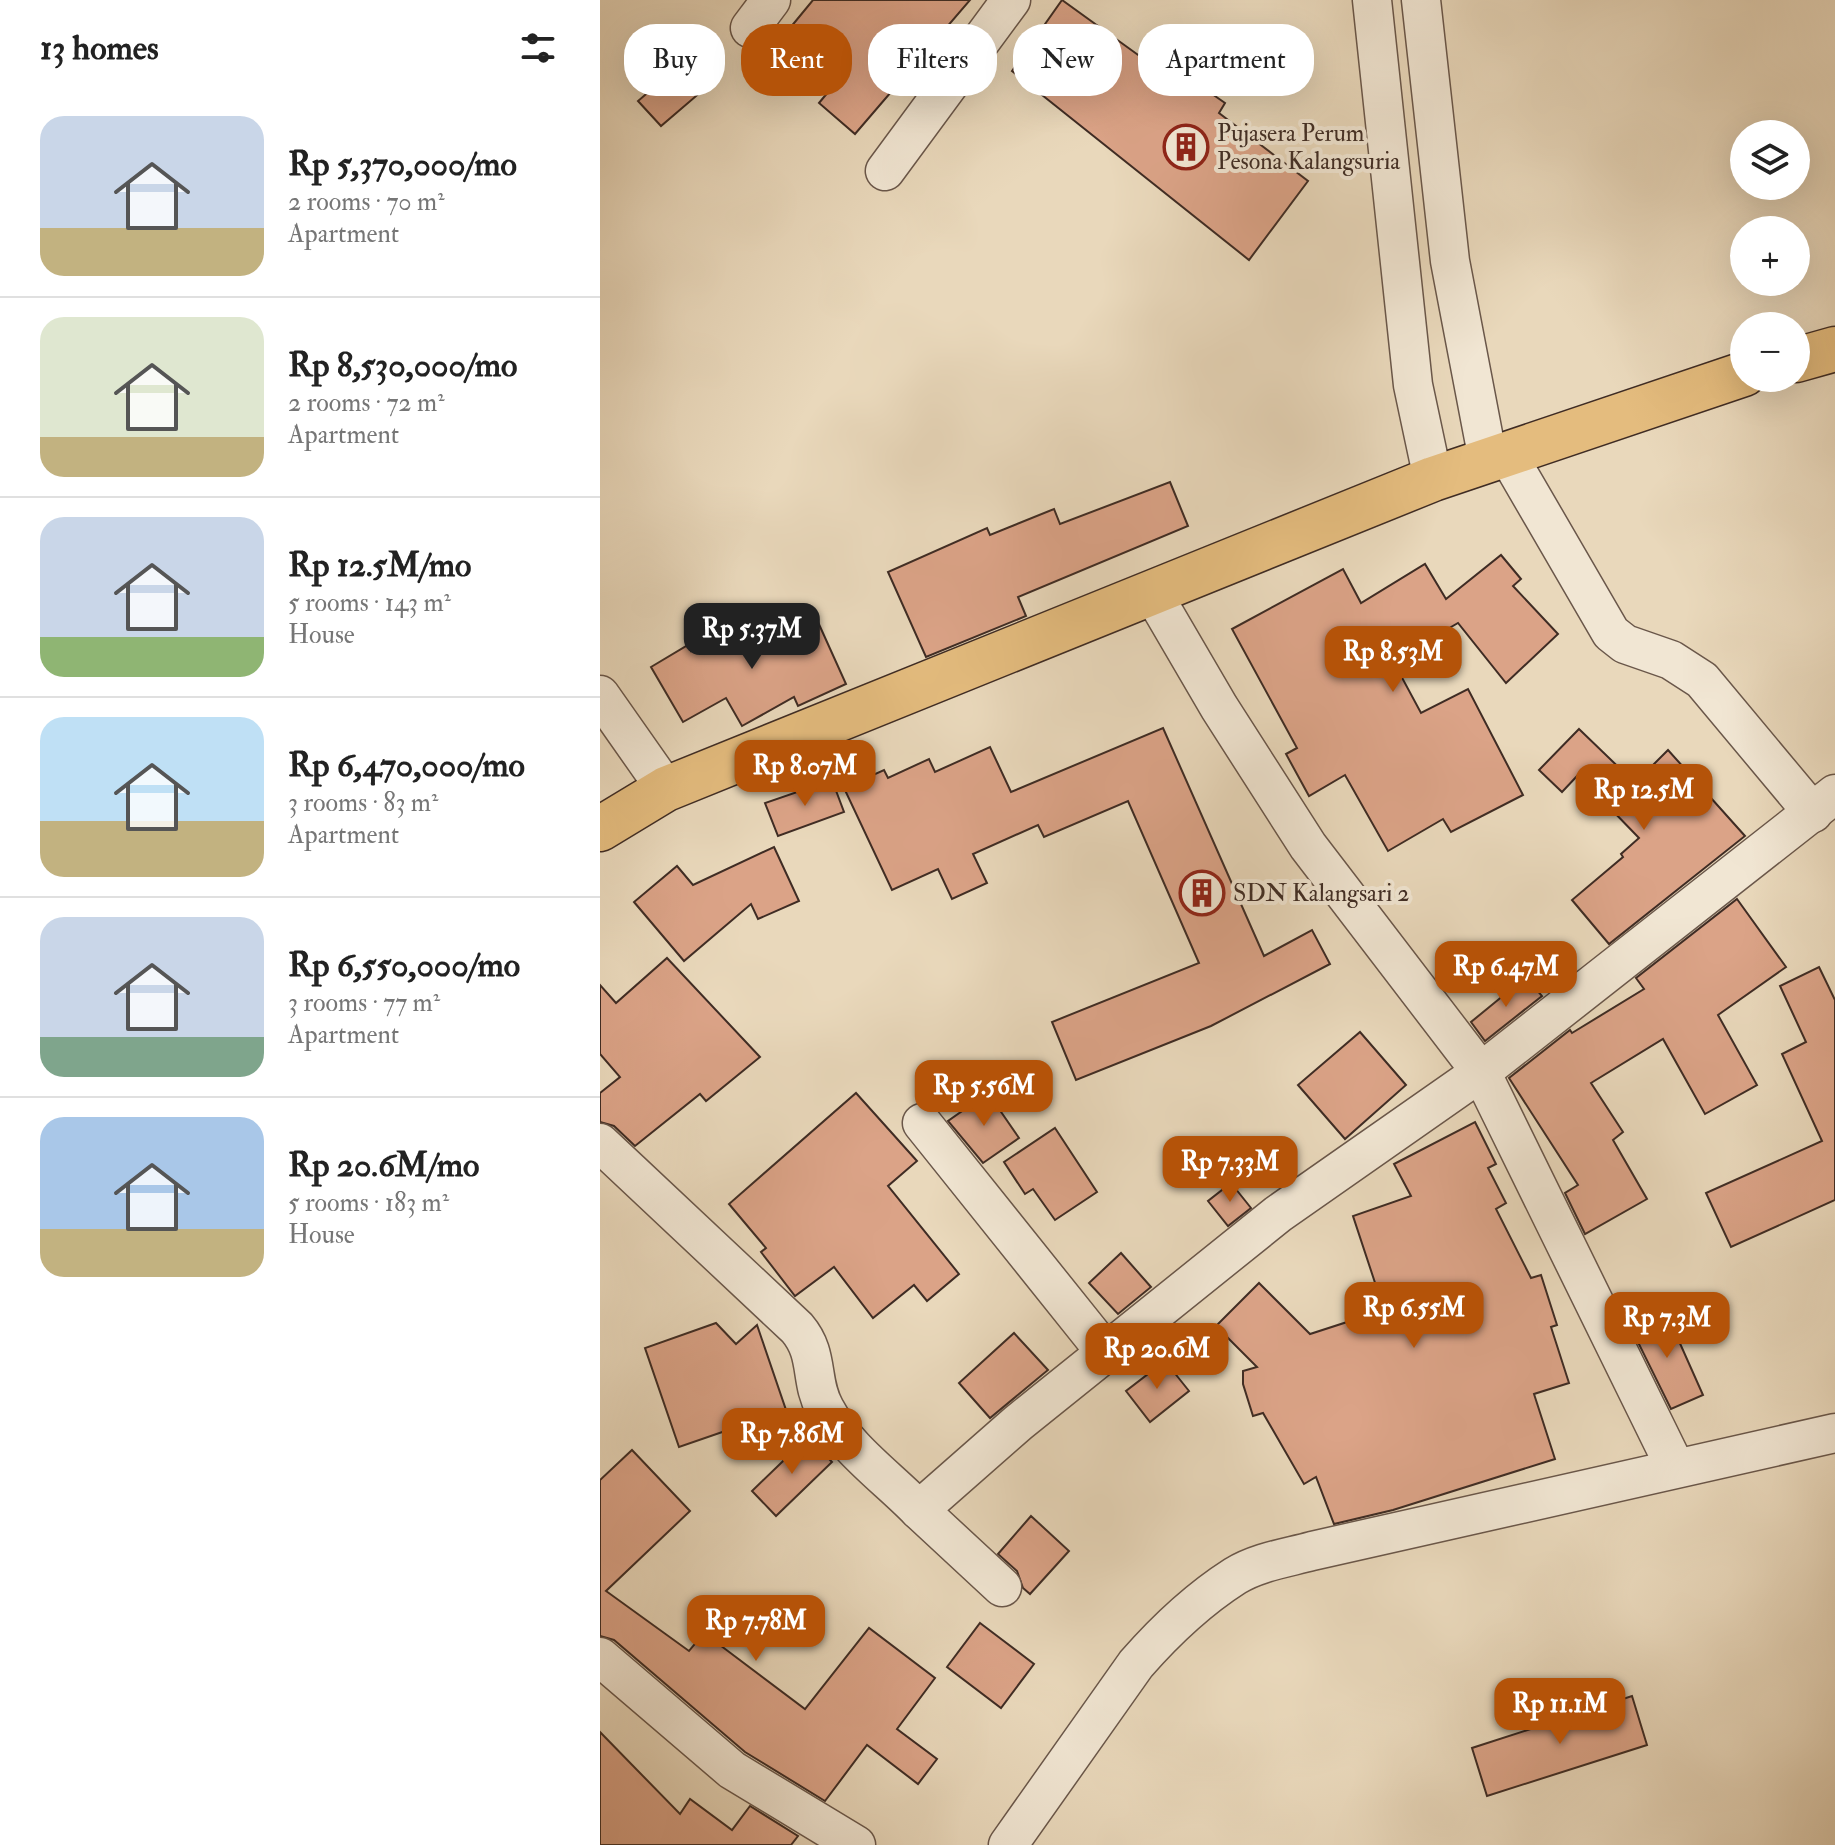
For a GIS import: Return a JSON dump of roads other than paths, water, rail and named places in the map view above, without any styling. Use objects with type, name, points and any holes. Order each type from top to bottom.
[{"type":"main road","points":[[1810,356],[1835,349]]},
{"type":"main road","points":[[600,829],[666,789],[1433,479],[1730,379]]},
{"type":"street","points":[[885,171],[1011,0]]},
{"type":"street","points":[[1372,0],[1413,385],[1433,479]]},
{"type":"street","points":[[919,1510],[1018,1423],[1278,1214],[1481,1072],[1824,804],[1702,680],[1671,660],[1625,644],[1611,633],[1498,457],[1450,261],[1421,0]]},
{"type":"street","points":[[1153,594],[1219,707],[1308,846],[1481,1072],[1675,1467]]},
{"type":"street","points":[[600,695],[666,789]]},
{"type":"street","points":[[922,1123],[1107,1354]]},
{"type":"street","points":[[600,1143],[797,1328],[811,1348],[815,1383],[833,1423],[919,1510],[1002,1587]]},
{"type":"street","points":[[1008,1845],[1136,1664],[1156,1642],[1235,1576],[1263,1563],[1300,1554],[1835,1433]]},
{"type":"street","points":[[600,1657],[732,1770],[856,1845]]},
{"type":"place","name":"Pujasera Perum Pesona Kalangsuria","points":[[1186,147]]},
{"type":"place","name":"SDN Kalangsari 2","points":[[1202,893]]}]
